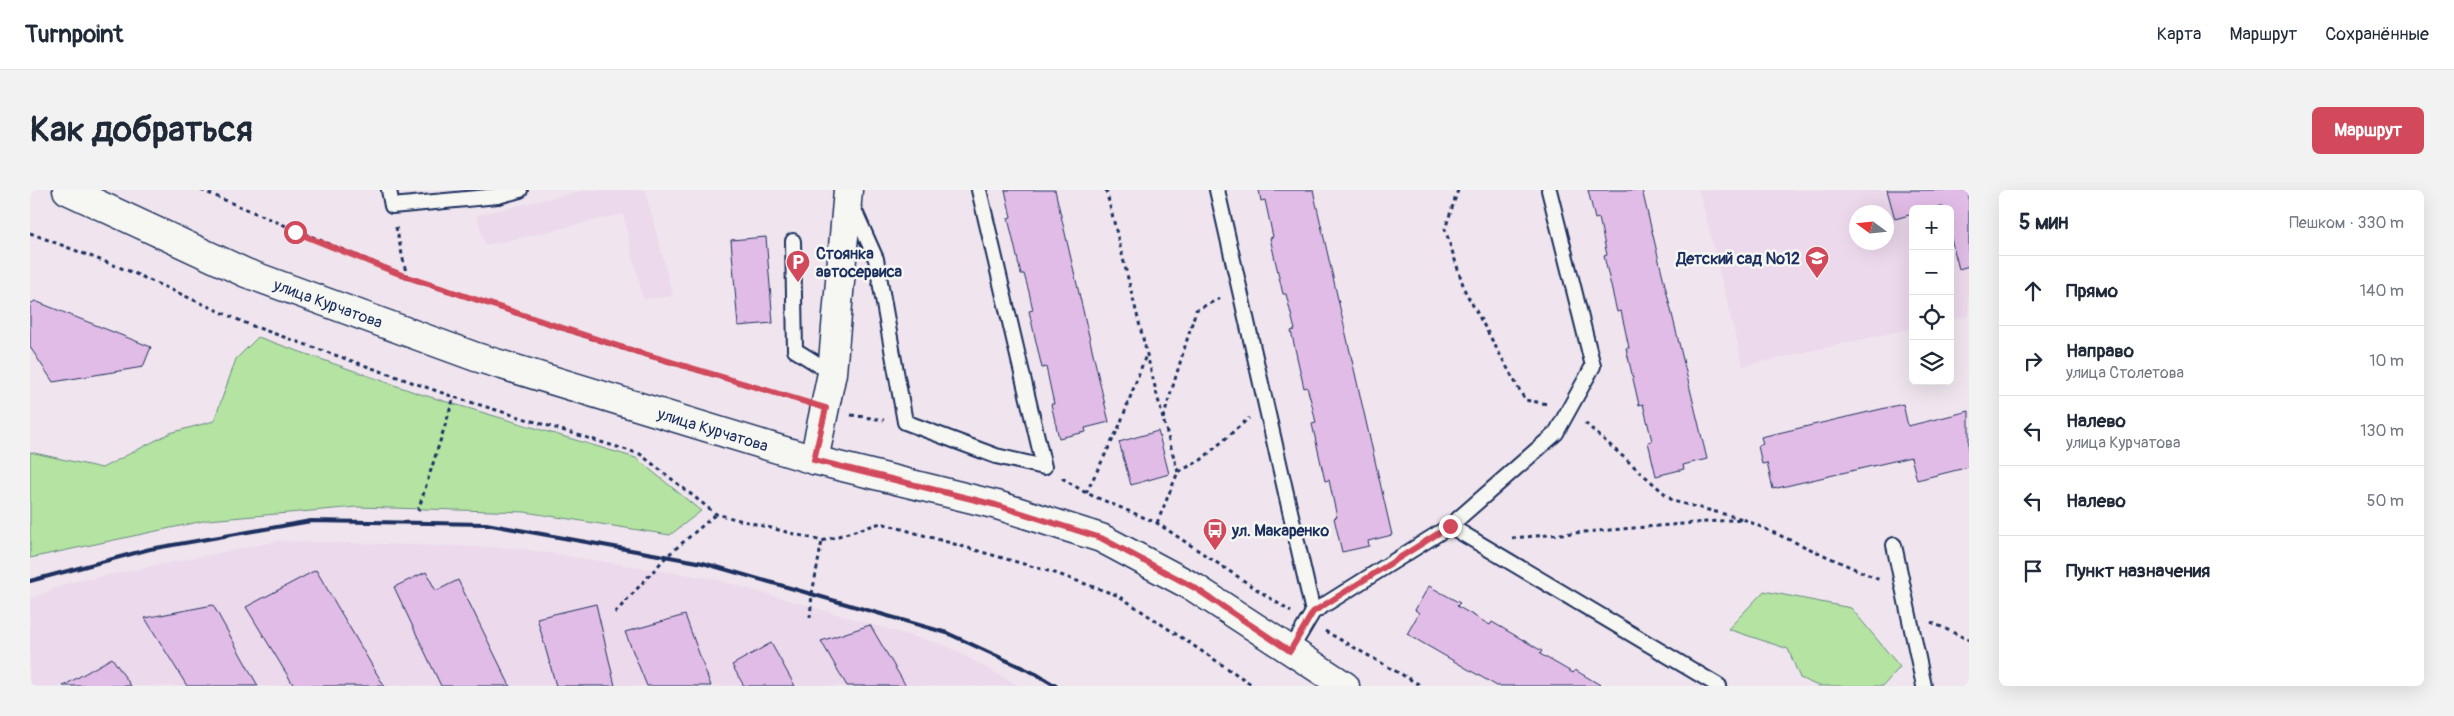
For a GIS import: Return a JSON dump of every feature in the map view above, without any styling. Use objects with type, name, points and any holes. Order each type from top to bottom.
[{"type":"main road","name":"улица Курчатова","points":[[67,190],[88,196],[246,273],[476,357],[814,460],[996,505],[1101,538],[1195,588],[1345,686]]},
{"type":"main road","points":[[814,460],[832,373],[848,194]]},
{"type":"lane","points":[[388,190],[392,206],[498,196],[520,190]]},
{"type":"lane","points":[[848,194],[876,259],[905,422],[996,456],[1044,467],[979,190]]},
{"type":"lane","points":[[1218,190],[1266,404],[1310,617]]},
{"type":"lane","points":[[1290,651],[1310,617],[1450,526],[1556,434],[1593,366],[1549,190]]},
{"type":"lane","points":[[793,241],[796,350],[832,373]]},
{"type":"lane","points":[[1450,526],[1719,686]]},
{"type":"lane","points":[[1894,544],[1924,686]]},
{"type":"path","points":[[201,190],[407,277],[618,346],[866,419]]},
{"type":"path","points":[[1106,190],[1146,355],[1178,472],[1157,523]]},
{"type":"path","points":[[397,231],[407,277]]},
{"type":"path","points":[[30,233],[128,271],[250,325],[454,397],[640,454],[716,514],[822,540],[881,523],[1055,573],[1119,596],[1254,686]]},
{"type":"path","points":[[1163,419],[1196,310],[1240,289]]},
{"type":"path","points":[[1086,493],[1119,427],[1146,355]]},
{"type":"path","points":[[418,511],[454,397]]},
{"type":"path","points":[[1178,472],[1201,460],[1266,404]]},
{"type":"path","points":[[1044,467],[1086,493],[1157,523],[1266,598],[1310,617],[1354,646],[1422,686]]},
{"type":"path","points":[[615,613],[667,556],[716,514]]},
{"type":"path","points":[[1475,541],[1743,519],[1903,589]]},
{"type":"path","points":[[810,618],[812,594],[822,540]]},
{"type":"path","points":[[1908,611],[1969,640]]},
{"type":"shaded area","points":[[588,190],[645,190],[673,296],[643,299],[623,214],[485,246],[477,215]]},
{"type":"shaded area","name":"Детский сад №12","points":[[1699,190],[1969,190],[1969,316],[1954,319],[1954,205],[1909,205],[1909,329],[1743,366]]},
{"type":"shaded area","points":[[278,541],[516,548],[715,579],[947,646],[1019,686],[30,686],[30,599],[68,583]]},
{"type":"green space","points":[[258,337],[417,393],[636,458],[701,511],[670,535],[525,512],[357,507],[208,520],[30,558],[30,452],[102,468],[170,433],[214,421],[236,359]]},
{"type":"green space","points":[[1764,591],[1851,608],[1900,667],[1883,686],[1818,686],[1800,678],[1788,649],[1728,629]]},
{"type":"building","points":[[1005,190],[1055,190],[1109,422],[1085,428],[1086,432],[1059,438],[1051,404],[1054,404],[1046,367],[1042,368],[1029,311],[1033,310],[1029,292],[1024,274],[1021,274],[1008,218],[1011,217]]},
{"type":"building","points":[[1259,190],[1313,190],[1392,535],[1368,541],[1369,546],[1342,552],[1334,518],[1337,517],[1329,480],[1325,481],[1312,424],[1316,423],[1312,405],[1307,387],[1304,388],[1291,331],[1295,330],[1286,294],[1283,294],[1270,238],[1273,237],[1265,200],[1261,201]]},
{"type":"building","points":[[1588,190],[1642,190],[1707,459],[1683,465],[1684,469],[1656,476],[1648,442],[1652,441],[1643,404],[1639,405],[1626,348],[1629,348],[1621,311],[1617,312],[1604,256],[1607,255],[1599,218],[1595,219]]},
{"type":"building","points":[[1887,190],[1969,190],[1969,266],[1959,269],[1954,250],[1954,205],[1909,205],[1909,215],[1895,219],[1894,205],[1891,205]]},
{"type":"building","points":[[766,237],[773,323],[738,326],[731,240]]},
{"type":"building","points":[[35,301],[151,347],[143,367],[53,382],[30,347],[30,304]]},
{"type":"building","points":[[1903,404],[1908,426],[1969,411],[1969,467],[1917,480],[1911,457],[1773,489],[1767,463],[1762,464],[1758,446],[1763,444],[1761,437]]},
{"type":"building","points":[[1158,431],[1169,474],[1131,485],[1119,442]]},
{"type":"building","points":[[316,570],[384,686],[294,686],[246,607]]},
{"type":"building","points":[[426,572],[436,591],[458,580],[510,686],[441,686],[394,587]]},
{"type":"building","points":[[1429,586],[1460,603],[1457,606],[1490,625],[1492,622],[1542,651],[1540,654],[1573,673],[1575,670],[1602,686],[1497,686],[1407,634],[1419,613],[1415,610]]},
{"type":"building","points":[[596,604],[615,686],[556,686],[537,618]]},
{"type":"building","points":[[213,605],[258,686],[187,686],[145,618]]},
{"type":"building","points":[[685,615],[711,686],[647,686],[625,632]]},
{"type":"building","points":[[870,625],[906,686],[847,686],[821,641]]},
{"type":"building","points":[[771,643],[795,686],[744,686],[732,665]]},
{"type":"building","points":[[112,658],[131,686],[63,686]]},
{"type":"railway","points":[[30,581],[150,549],[311,521],[486,524],[703,563],[947,633],[1036,674],[1056,686]]},
{"type":"place","name":"Детский сад №12","points":[[1817,279]]},
{"type":"place","name":"Стоянка автосервиса","points":[[798,283]]},
{"type":"place","name":"ул. Макаренко","points":[[1215,551]]},
{"type":"route","points":[[295,232],[407,277],[618,346],[826,408],[814,460],[996,505],[1101,538],[1195,588],[1290,651],[1313,612],[1450,526]]}]
